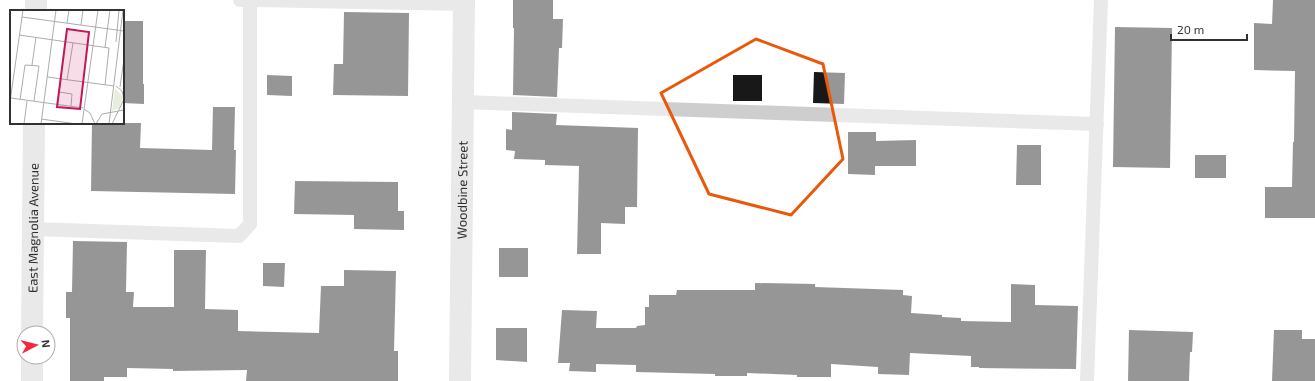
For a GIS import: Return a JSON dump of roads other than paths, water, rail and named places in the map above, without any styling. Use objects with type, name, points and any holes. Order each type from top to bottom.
[{"type":"street","name":"Woodbine Street","points":[[460,381],[464,2]]},
{"type":"street","name":"East Magnolia Avenue","points":[[32,325],[34,124]]},
{"type":"street","points":[[32,365],[32,381]]},
{"type":"lane","points":[[240,0],[464,2]]},
{"type":"lane","points":[[33,229],[239,236],[250,224],[250,0]]},
{"type":"lane","points":[[1087,381],[1101,0]]},
{"type":"lane","points":[[463,102],[1097,124]]}]
